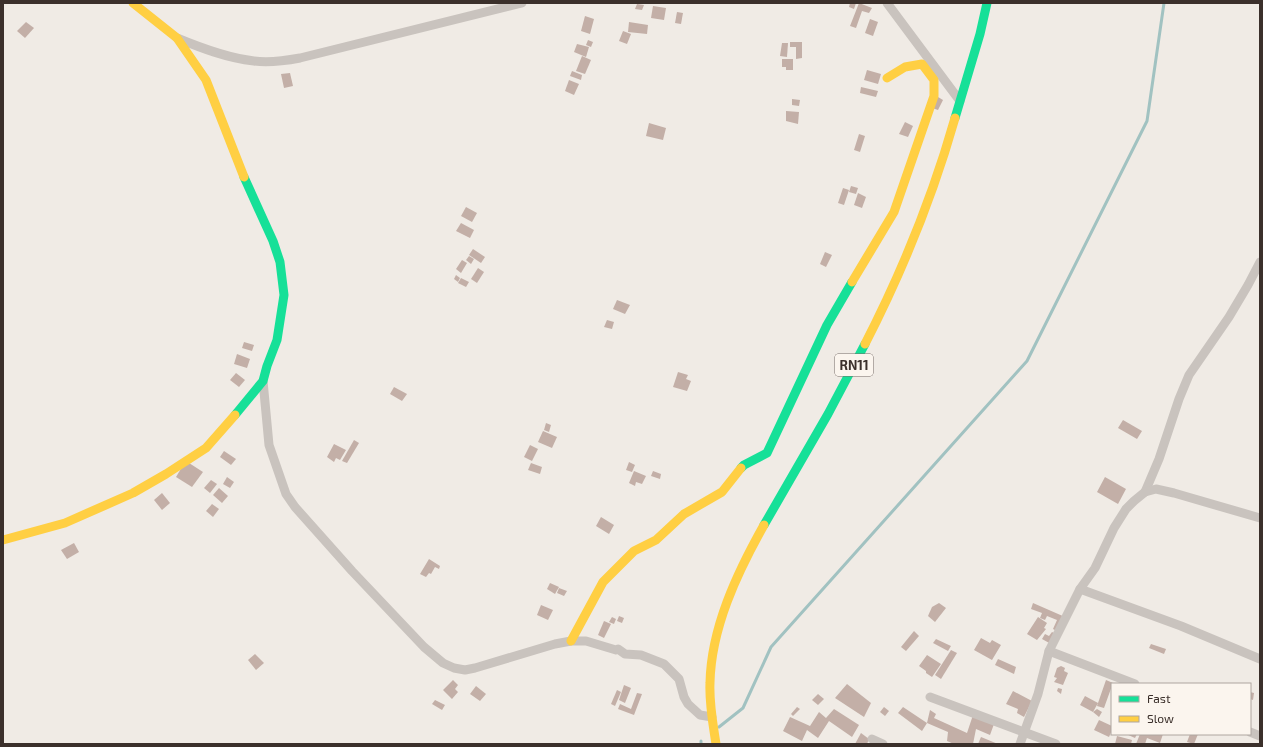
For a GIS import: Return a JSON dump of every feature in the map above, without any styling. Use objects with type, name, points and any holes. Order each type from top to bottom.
[{"type":"street","points":[[133,3],[177,38],[207,50],[231,56],[253,61],[277,62],[300,58],[522,3]]},
{"type":"street","points":[[886,3],[960,101]]},
{"type":"street","name":"RN11","points":[[716,743],[712,717],[710,678],[714,650],[731,592],[765,522],[807,451],[859,356],[890,295],[940,171],[987,3]]},
{"type":"street","points":[[3,540],[65,522],[99,509],[134,493],[166,474],[206,448],[263,381],[277,340],[282,315],[284,295],[280,262],[273,241],[249,190],[206,80],[177,38]]},
{"type":"street","points":[[571,640],[603,582],[634,551],[656,540],[684,514],[722,492],[744,465],[767,453],[827,325],[894,212],[934,96],[934,80],[922,64],[905,67],[887,78]]},
{"type":"street","points":[[1145,492],[1159,459],[1189,375],[1229,316],[1260,262]]},
{"type":"street","points":[[263,381],[266,399],[269,445],[286,494],[295,507],[352,571],[424,647],[443,662],[454,668],[465,670],[571,640],[586,641],[618,650],[626,654],[634,654],[637,656],[641,655],[664,664],[679,679],[684,697],[688,704],[700,715],[712,717]]},
{"type":"street","points":[[1020,744],[1038,694],[1049,651],[1080,589],[1096,568],[1114,528],[1126,509],[1134,500],[1145,492],[1156,489],[1260,518]]},
{"type":"street","points":[[1080,589],[1180,626],[1260,659]]},
{"type":"street","points":[[1049,651],[1132,683]]},
{"type":"street","points":[[930,697],[1056,744]]},
{"type":"street","points":[[872,739],[884,744]]},
{"type":"building","points":[[850,3],[856,3],[854,9],[849,7]]},
{"type":"building","points":[[859,3],[872,8],[869,13],[862,11],[856,28],[850,26]]},
{"type":"building","points":[[637,4],[644,5],[642,10],[635,9]]},
{"type":"building","points":[[653,6],[666,8],[664,20],[651,18]]},
{"type":"building","points":[[677,12],[683,13],[681,24],[675,23]]},
{"type":"building","points":[[585,16],[594,19],[590,34],[581,31]]},
{"type":"building","points":[[870,19],[878,22],[873,36],[865,33]]},
{"type":"building","points":[[26,22],[34,28],[25,38],[17,31]]},
{"type":"building","points":[[629,22],[648,25],[647,34],[628,32]]},
{"type":"building","points":[[623,31],[631,34],[627,44],[619,41]]},
{"type":"building","points":[[588,40],[593,42],[591,47],[586,45]]},
{"type":"building","points":[[790,42],[802,42],[802,58],[796,59],[796,47],[790,47]]},
{"type":"building","points":[[782,43],[788,43],[787,57],[780,56]]},
{"type":"building","points":[[577,44],[589,47],[586,57],[574,52]]},
{"type":"building","points":[[582,56],[591,60],[585,74],[576,71]]},
{"type":"building","points":[[782,59],[793,59],[793,70],[786,70],[786,67],[782,67]]},
{"type":"building","points":[[867,70],[881,74],[878,84],[864,80]]},
{"type":"building","points":[[572,71],[582,75],[581,80],[570,76]]},
{"type":"building","points":[[290,73],[293,86],[284,88],[281,74]]},
{"type":"building","points":[[569,80],[579,84],[574,95],[565,91]]},
{"type":"building","points":[[861,87],[878,91],[876,97],[860,93]]},
{"type":"building","points":[[938,97],[943,100],[938,110],[932,108]]},
{"type":"building","points":[[792,99],[800,100],[799,106],[792,105]]},
{"type":"building","points":[[786,111],[799,112],[798,124],[786,121]]},
{"type":"building","points":[[905,122],[913,126],[908,137],[899,134]]},
{"type":"building","points":[[649,123],[666,128],[663,140],[646,136]]},
{"type":"building","points":[[859,134],[865,136],[860,152],[854,150]]},
{"type":"building","points":[[851,186],[858,188],[856,194],[849,192]]},
{"type":"building","points":[[843,188],[849,190],[844,205],[838,203]]},
{"type":"building","points":[[858,193],[866,197],[862,208],[854,205]]},
{"type":"building","points":[[466,207],[477,213],[472,222],[461,216]]},
{"type":"building","points":[[461,223],[474,230],[470,238],[456,231]]},
{"type":"building","points":[[473,249],[485,257],[481,263],[469,255]]},
{"type":"building","points":[[825,252],[832,255],[826,267],[820,264]]},
{"type":"building","points":[[469,256],[474,259],[471,264],[466,260]]},
{"type":"building","points":[[462,260],[467,263],[461,273],[456,269]]},
{"type":"building","points":[[478,268],[484,272],[477,283],[471,279]]},
{"type":"building","points":[[456,275],[460,278],[458,282],[454,279]]},
{"type":"building","points":[[461,278],[469,282],[466,287],[458,283]]},
{"type":"building","points":[[617,300],[630,305],[625,314],[613,309]]},
{"type":"building","points":[[607,320],[614,322],[612,329],[604,327]]},
{"type":"building","points":[[244,342],[254,345],[252,351],[242,348]]},
{"type":"building","points":[[237,354],[250,359],[247,368],[234,364]]},
{"type":"building","points":[[678,372],[688,375],[686,379],[691,381],[687,391],[673,387]]},
{"type":"building","points":[[236,373],[245,380],[239,387],[230,380]]},
{"type":"building","points":[[394,387],[407,394],[402,401],[390,394]]},
{"type":"building","points":[[1123,420],[1142,431],[1137,439],[1118,428]]},
{"type":"building","points":[[546,423],[551,425],[549,432],[544,430]]},
{"type":"building","points":[[543,431],[557,437],[552,448],[538,442]]},
{"type":"building","points":[[354,440],[359,443],[347,463],[342,461]]},
{"type":"building","points":[[334,444],[346,450],[340,460],[336,458],[334,462],[327,457]]},
{"type":"building","points":[[530,445],[538,449],[532,461],[524,457]]},
{"type":"building","points":[[224,451],[236,459],[231,465],[220,457]]},
{"type":"building","points":[[629,462],[635,465],[632,472],[626,470]]},
{"type":"building","points":[[189,463],[203,472],[192,487],[176,477],[182,467]]},
{"type":"building","points":[[531,463],[542,467],[540,474],[528,470]]},
{"type":"building","points":[[634,471],[646,476],[642,484],[636,482],[635,486],[629,483]]},
{"type":"building","points":[[653,471],[661,474],[660,479],[651,476]]},
{"type":"building","points":[[227,477],[234,482],[230,488],[223,484]]},
{"type":"building","points":[[1105,477],[1126,489],[1118,504],[1097,492]]},
{"type":"building","points":[[211,480],[217,484],[210,493],[204,488]]},
{"type":"building","points":[[219,488],[228,496],[222,503],[213,495]]},
{"type":"building","points":[[162,493],[170,503],[162,510],[154,500]]},
{"type":"building","points":[[212,504],[219,509],[213,517],[206,511]]},
{"type":"building","points":[[601,517],[614,525],[609,534],[596,526]]},
{"type":"building","points":[[74,543],[79,552],[67,559],[61,550]]},
{"type":"building","points":[[429,559],[440,566],[439,569],[435,567],[431,574],[429,573],[426,577],[420,574]]},
{"type":"building","points":[[550,583],[559,587],[555,594],[547,589]]},
{"type":"building","points":[[559,588],[567,591],[564,596],[557,593]]},
{"type":"building","points":[[939,603],[946,608],[935,622],[928,616],[932,607]]},
{"type":"building","points":[[1033,603],[1065,617],[1059,632],[1053,629],[1057,620],[1047,616],[1045,620],[1040,618],[1042,613],[1031,609]]},
{"type":"building","points":[[541,605],[553,610],[548,620],[537,615]]},
{"type":"building","points":[[619,616],[624,618],[622,623],[617,621]]},
{"type":"building","points":[[612,617],[616,619],[614,624],[609,622]]},
{"type":"building","points":[[1038,617],[1047,623],[1044,628],[1046,629],[1037,640],[1027,634]]},
{"type":"building","points":[[604,621],[611,624],[604,638],[598,635]]},
{"type":"building","points":[[914,631],[919,636],[906,651],[901,647]]},
{"type":"building","points":[[1052,632],[1056,634],[1051,644],[1042,639],[1045,634],[1049,636]]},
{"type":"building","points":[[981,638],[990,643],[992,640],[1001,645],[992,660],[974,650]]},
{"type":"building","points":[[936,639],[951,646],[948,651],[933,643]]},
{"type":"building","points":[[1151,644],[1166,649],[1164,654],[1149,648]]},
{"type":"building","points":[[951,650],[957,653],[941,679],[935,675]]},
{"type":"building","points":[[255,654],[264,663],[256,670],[248,660]]},
{"type":"building","points":[[927,655],[941,664],[932,677],[919,666]]},
{"type":"building","points":[[998,659],[1016,667],[1014,674],[995,665]]},
{"type":"building","points":[[1061,666],[1065,668],[1064,671],[1068,673],[1063,685],[1054,682],[1057,678],[1054,677],[1057,668]]},
{"type":"building","points":[[453,680],[458,685],[455,689],[458,692],[452,699],[443,690]]},
{"type":"building","points":[[1106,680],[1113,683],[1111,683],[1111,689],[1104,708],[1097,706]]},
{"type":"building","points":[[847,684],[871,703],[864,717],[835,698]]},
{"type":"building","points":[[624,685],[631,688],[625,703],[619,700]]},
{"type":"building","points":[[476,686],[486,694],[480,701],[470,694]]},
{"type":"building","points":[[1058,688],[1062,689],[1061,694],[1057,691]]},
{"type":"building","points":[[617,690],[621,692],[615,706],[611,704]]},
{"type":"building","points":[[1013,691],[1032,701],[1024,717],[1017,713],[1018,709],[1006,704]]},
{"type":"building","points":[[1251,692],[1254,693],[1253,700],[1251,699]]},
{"type":"building","points":[[637,693],[642,694],[634,715],[618,709],[620,704],[631,709]]},
{"type":"building","points":[[818,694],[824,699],[818,705],[812,700]]},
{"type":"building","points":[[1085,696],[1098,703],[1093,712],[1080,705]]},
{"type":"building","points":[[435,700],[445,705],[442,710],[432,704]]},
{"type":"building","points":[[797,707],[800,709],[793,716],[791,714]]},
{"type":"building","points":[[884,707],[889,711],[885,716],[880,712]]},
{"type":"building","points":[[903,707],[927,723],[922,731],[898,713]]},
{"type":"building","points":[[834,709],[859,725],[852,737],[829,721],[818,738],[807,730],[802,741],[783,731],[790,717],[810,726],[819,712],[826,718]]},
{"type":"building","points":[[1097,709],[1102,712],[1099,717],[1093,712]]},
{"type":"building","points":[[930,710],[936,714],[934,718],[967,733],[973,715],[994,724],[990,735],[976,729],[973,744],[954,744],[947,741],[948,732],[927,723]]},
{"type":"building","points":[[1099,720],[1111,726],[1109,737],[1094,730]]},
{"type":"building","points":[[861,733],[869,739],[867,744],[855,744]]},
{"type":"building","points":[[1128,735],[1136,735],[1135,738]]},
{"type":"building","points":[[1140,735],[1163,735],[1160,743],[1147,738],[1145,744],[1136,744]]},
{"type":"building","points":[[1190,735],[1198,735],[1194,744],[1187,742]]},
{"type":"building","points":[[1117,736],[1132,740],[1131,744],[1115,744]]},
{"type":"building","points":[[981,737],[998,744],[978,744]]},
{"type":"waterway","points":[[719,727],[743,708],[771,647],[1027,361],[1147,121],[1164,3]]},
{"type":"traffic: fast","points":[[955,118],[980,34],[987,3]]},
{"type":"traffic: fast","points":[[235,415],[263,381],[277,340],[284,295],[280,262],[273,241],[244,177]]},
{"type":"traffic: fast","points":[[741,468],[767,453],[827,325],[852,282]]},
{"type":"traffic: fast","points":[[764,525],[828,414],[865,344]]},
{"type":"traffic: slow","points":[[133,3],[177,38],[206,80],[244,177]]},
{"type":"traffic: slow","points":[[852,282],[894,212],[934,96],[934,80],[922,64],[905,67],[887,78]]},
{"type":"traffic: slow","points":[[865,344],[892,289],[916,234],[937,177],[955,118]]},
{"type":"traffic: slow","points":[[3,540],[65,523],[133,493],[206,448],[235,415]]},
{"type":"traffic: slow","points":[[571,641],[603,582],[634,551],[656,540],[684,514],[722,492],[741,468]]},
{"type":"traffic: slow","points":[[716,744],[710,699],[710,683],[715,642],[727,601],[744,562],[764,525]]}]
